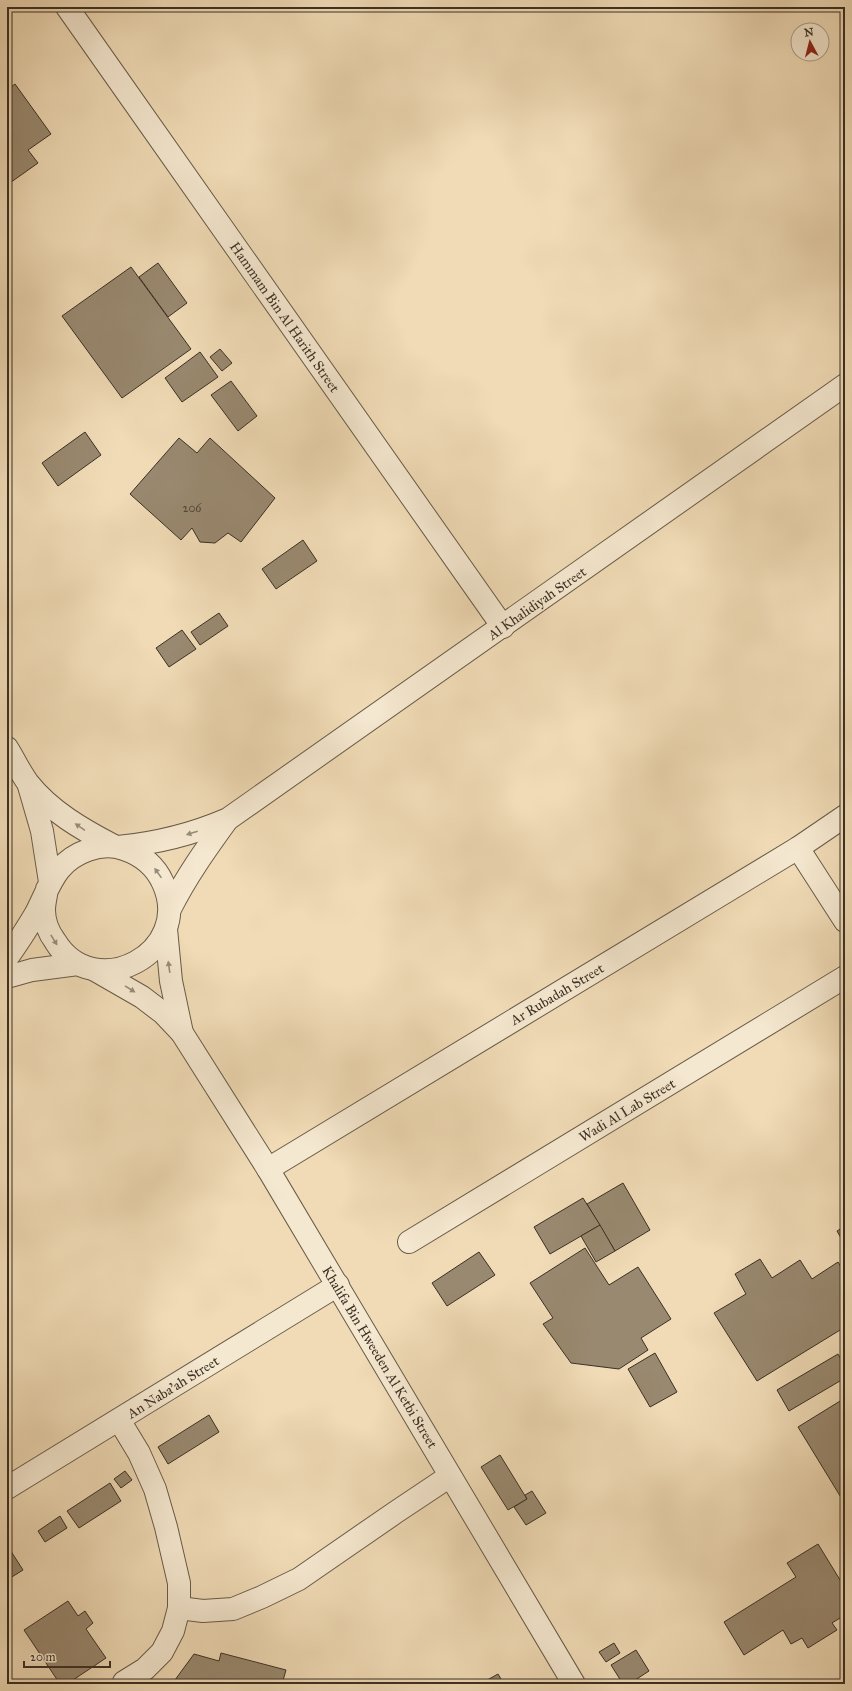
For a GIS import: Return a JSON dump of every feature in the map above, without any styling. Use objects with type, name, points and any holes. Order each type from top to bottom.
[{"type":"street","name":"Hammam Bin Al Harith Street","points":[[67,7],[503,627]]},
{"type":"street","name":"Al Khalidiyah Street","points":[[116,847],[175,839],[202,830],[228,818],[503,627],[845,385]]},
{"type":"street","points":[[7,748],[28,782],[47,802],[90,834],[116,847],[134,853],[149,862],[160,876],[168,892],[168,919],[158,944],[146,957],[131,966],[114,970],[87,967],[40,969],[7,976]]},
{"type":"street","points":[[28,782],[42,831],[49,886],[44,911],[49,932],[60,951],[87,967]]},
{"type":"street","name":"Ar Rubadah Street","points":[[268,1169],[798,848],[845,816]]},
{"type":"street","name":"Al Khalidiyah Street","points":[[168,919],[182,885],[196,862],[228,818]]},
{"type":"street","points":[[7,958],[35,914],[49,886],[62,865],[77,854],[95,847],[116,847]]},
{"type":"street","points":[[798,848],[845,921]]},
{"type":"street","name":"Khalifa Bin Hweeden Al Ketbi Street","points":[[168,919],[171,981],[182,1033]]},
{"type":"street","name":"Khalifa Bin Hweeden Al Ketbi Street","points":[[87,967],[120,982],[142,997],[163,1014],[182,1033],[268,1169],[338,1285],[574,1684]]},
{"type":"street","name":"Wadi Al Lab Street","points":[[409,1242],[845,977]]},
{"type":"street","name":"An Naba'ah Street","points":[[7,1488],[338,1285]]},
{"type":"street","points":[[119,1420],[139,1453],[155,1489],[166,1527],[179,1583],[179,1608],[173,1631],[162,1652],[145,1669],[124,1682]]},
{"type":"street","points":[[179,1608],[203,1611],[233,1608],[262,1597],[300,1579],[450,1476]]},
{"type":"building","points":[[15,84],[51,134],[28,150],[38,163],[7,185],[7,90]]},
{"type":"building","points":[[158,263],[187,303],[168,317],[139,277]]},
{"type":"building","points":[[131,267],[191,349],[122,398],[62,316]]},
{"type":"building","points":[[220,349],[232,363],[222,371],[210,357]]},
{"type":"building","points":[[200,352],[218,377],[182,402],[165,378]]},
{"type":"building","points":[[231,381],[257,416],[238,431],[211,395]]},
{"type":"building","points":[[85,432],[101,455],[58,486],[42,463]]},
{"type":"building","points":[[179,438],[197,453],[210,438],[275,498],[241,542],[228,533],[215,543],[200,542],[192,528],[181,540],[130,494]]},
{"type":"building","points":[[303,540],[317,561],[276,589],[262,569]]},
{"type":"building","points":[[219,613],[228,626],[200,645],[191,632]]},
{"type":"building","points":[[182,630],[196,649],[169,667],[156,648]]},
{"type":"building","points":[[623,1183],[650,1230],[615,1251],[587,1204]]},
{"type":"building","points":[[583,1198],[600,1225],[550,1254],[534,1227]]},
{"type":"building","points":[[600,1225],[615,1251],[596,1262],[581,1236]]},
{"type":"building","points":[[845,1226],[845,1245],[837,1231]]},
{"type":"building","points":[[585,1248],[609,1285],[638,1267],[671,1319],[641,1338],[648,1350],[619,1369],[571,1363],[543,1324],[553,1318],[530,1283]]},
{"type":"building","points":[[479,1252],[495,1275],[447,1306],[432,1283]]},
{"type":"building","points":[[760,1259],[772,1278],[800,1260],[812,1279],[838,1262],[845,1273],[845,1327],[757,1381],[714,1313],[746,1294],[735,1274]]},
{"type":"building","points":[[655,1353],[677,1392],[650,1407],[628,1369]]},
{"type":"building","points":[[838,1354],[845,1366],[845,1378],[789,1411],[777,1390]]},
{"type":"building","points":[[845,1398],[845,1504],[798,1427]]},
{"type":"building","points":[[209,1415],[219,1432],[168,1464],[158,1447]]},
{"type":"building","points":[[500,1455],[527,1499],[508,1510],[481,1467]]},
{"type":"building","points":[[125,1471],[132,1480],[121,1488],[114,1479]]},
{"type":"building","points":[[110,1483],[121,1501],[79,1528],[67,1511]]},
{"type":"building","points":[[532,1491],[546,1513],[526,1525],[514,1507],[527,1499],[525,1495]]},
{"type":"building","points":[[60,1516],[67,1528],[45,1542],[38,1531]]},
{"type":"building","points":[[818,1544],[845,1588],[845,1615],[832,1623],[837,1630],[808,1648],[802,1638],[791,1644],[783,1630],[744,1655],[724,1622],[796,1577],[787,1563]]},
{"type":"building","points":[[7,1545],[23,1570],[7,1580]]},
{"type":"building","points":[[68,1601],[78,1616],[85,1611],[93,1623],[86,1629],[106,1658],[67,1684],[60,1684],[24,1630]]},
{"type":"building","points":[[614,1643],[620,1653],[606,1662],[599,1652]]},
{"type":"building","points":[[636,1650],[649,1671],[629,1684],[623,1684],[611,1665]]},
{"type":"building","points":[[221,1653],[286,1670],[282,1684],[172,1684],[194,1654],[219,1661]]},
{"type":"building","points":[[498,1674],[504,1684],[480,1684]]},
{"type":"building","points":[[650,1679],[654,1684],[643,1684]]}]
